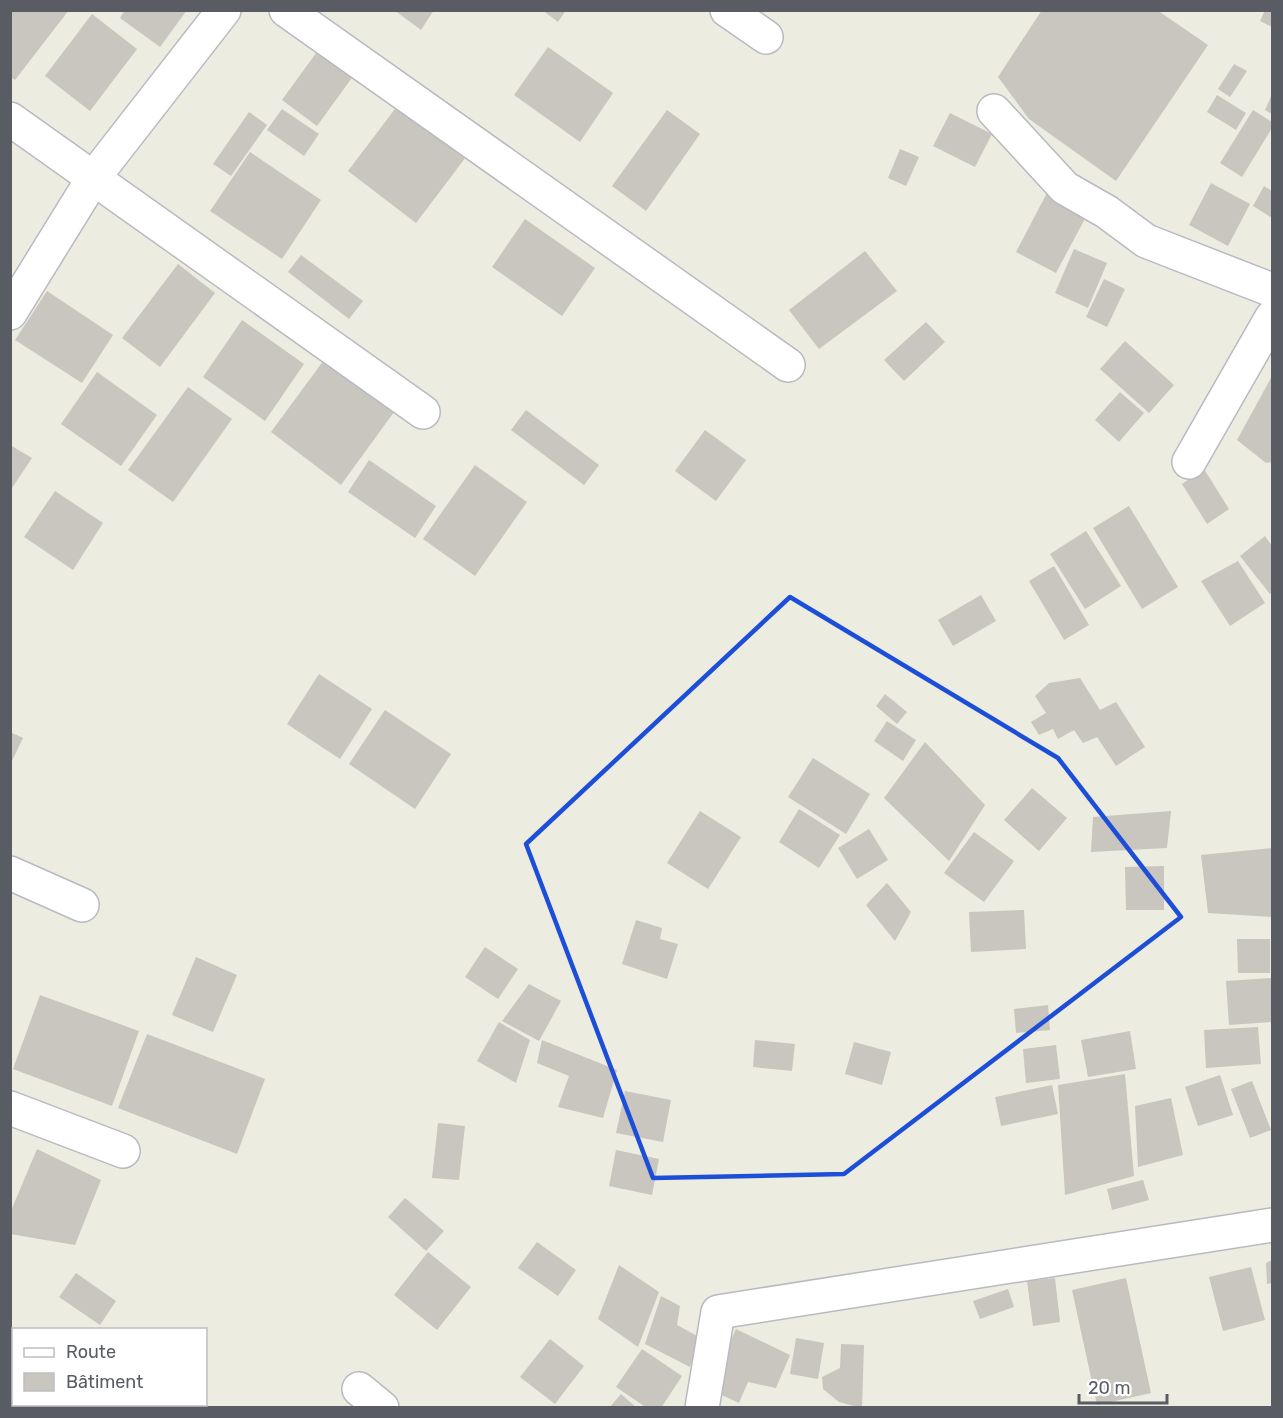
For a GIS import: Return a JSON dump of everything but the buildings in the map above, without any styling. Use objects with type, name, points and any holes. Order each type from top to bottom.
[{"type":"street","points":[[10,313],[94,177],[224,10]]},
{"type":"street","points":[[286,10],[788,365]]},
{"type":"street","points":[[727,10],[766,37]]},
{"type":"street","points":[[994,111],[1065,188],[1107,212],[1146,241],[1272,312],[1189,462]]},
{"type":"street","points":[[10,120],[94,177],[423,412]]},
{"type":"street","points":[[10,873],[82,905]]},
{"type":"street","points":[[10,1108],[123,1151]]},
{"type":"street","points":[[702,1407],[718,1312],[1272,1225]]},
{"type":"highlighted area","points":[[790,597],[1058,758],[1181,917],[844,1174],[653,1178],[526,844]]}]
